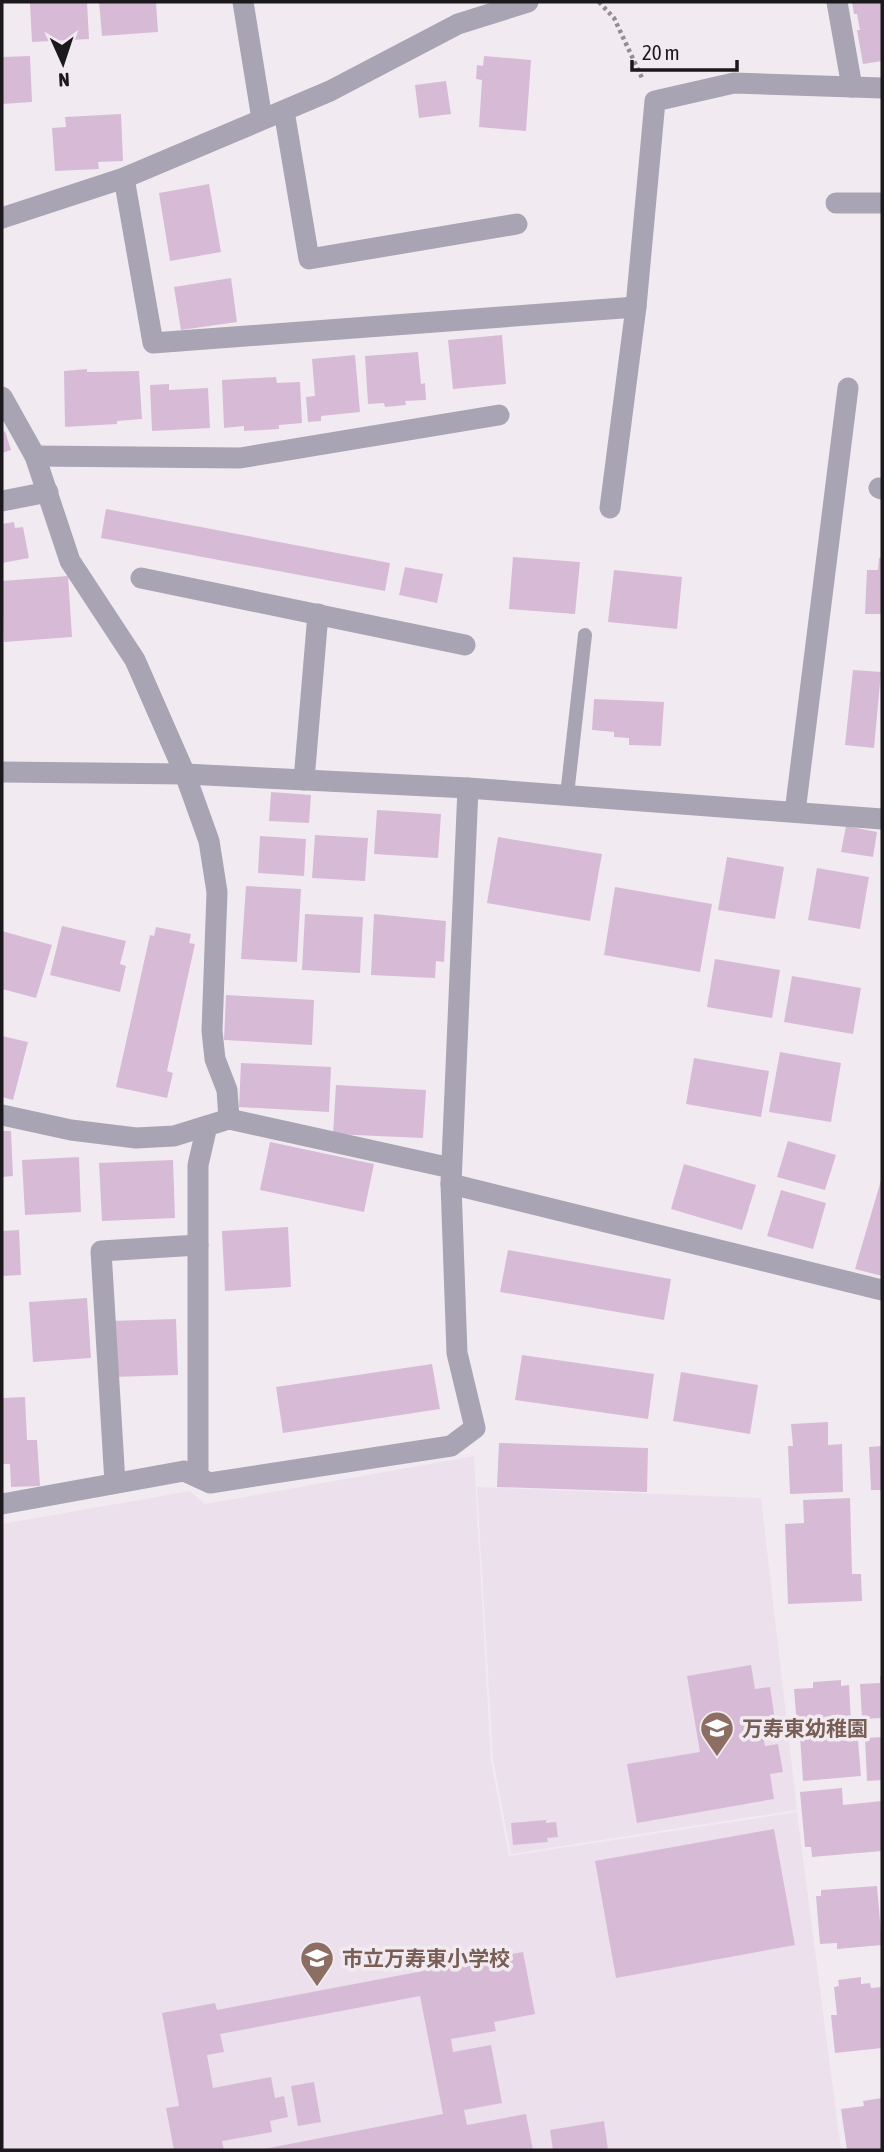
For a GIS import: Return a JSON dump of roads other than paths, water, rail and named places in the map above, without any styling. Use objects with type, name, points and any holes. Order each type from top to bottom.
[{"type":"street","points":[[243,2],[262,120]]},
{"type":"street","points":[[2,218],[124,178],[330,91],[458,24],[528,2]]},
{"type":"street","points":[[837,2],[852,87]]},
{"type":"street","points":[[610,508],[636,307],[655,101],[734,83],[882,89]]},
{"type":"street","points":[[284,111],[309,259],[517,223]]},
{"type":"street","points":[[124,178],[153,343],[636,307]]},
{"type":"street","points":[[835,203],[882,203]]},
{"type":"street","points":[[795,812],[848,388]]},
{"type":"street","points":[[2,397],[35,456],[70,561],[135,660],[185,774],[209,841],[217,892],[212,1031],[215,1059],[227,1090],[229,1119]]},
{"type":"street","points":[[35,456],[240,458],[499,415]]},
{"type":"street","points":[[2,501],[48,492]]},
{"type":"street","points":[[141,578],[465,645]]},
{"type":"street","points":[[304,780],[318,614]]},
{"type":"street","points":[[2,772],[185,774],[468,788],[882,819]]},
{"type":"street","points":[[2,1504],[184,1471],[211,1483],[451,1446],[475,1428],[457,1353],[451,1176],[468,788]]},
{"type":"street","points":[[2,1115],[71,1130],[135,1138],[174,1136],[229,1119],[882,1290]]},
{"type":"street","points":[[198,1477],[198,1165],[207,1126]]},
{"type":"street","points":[[115,1483],[101,1251],[198,1245]]},
{"type":"lane","points":[[567,795],[585,635]]},
{"type":"place","name":"万寿東幼稚園","points":[[717,1758]]},
{"type":"place","name":"市立万寿東小学校","points":[[317,1988]]}]
